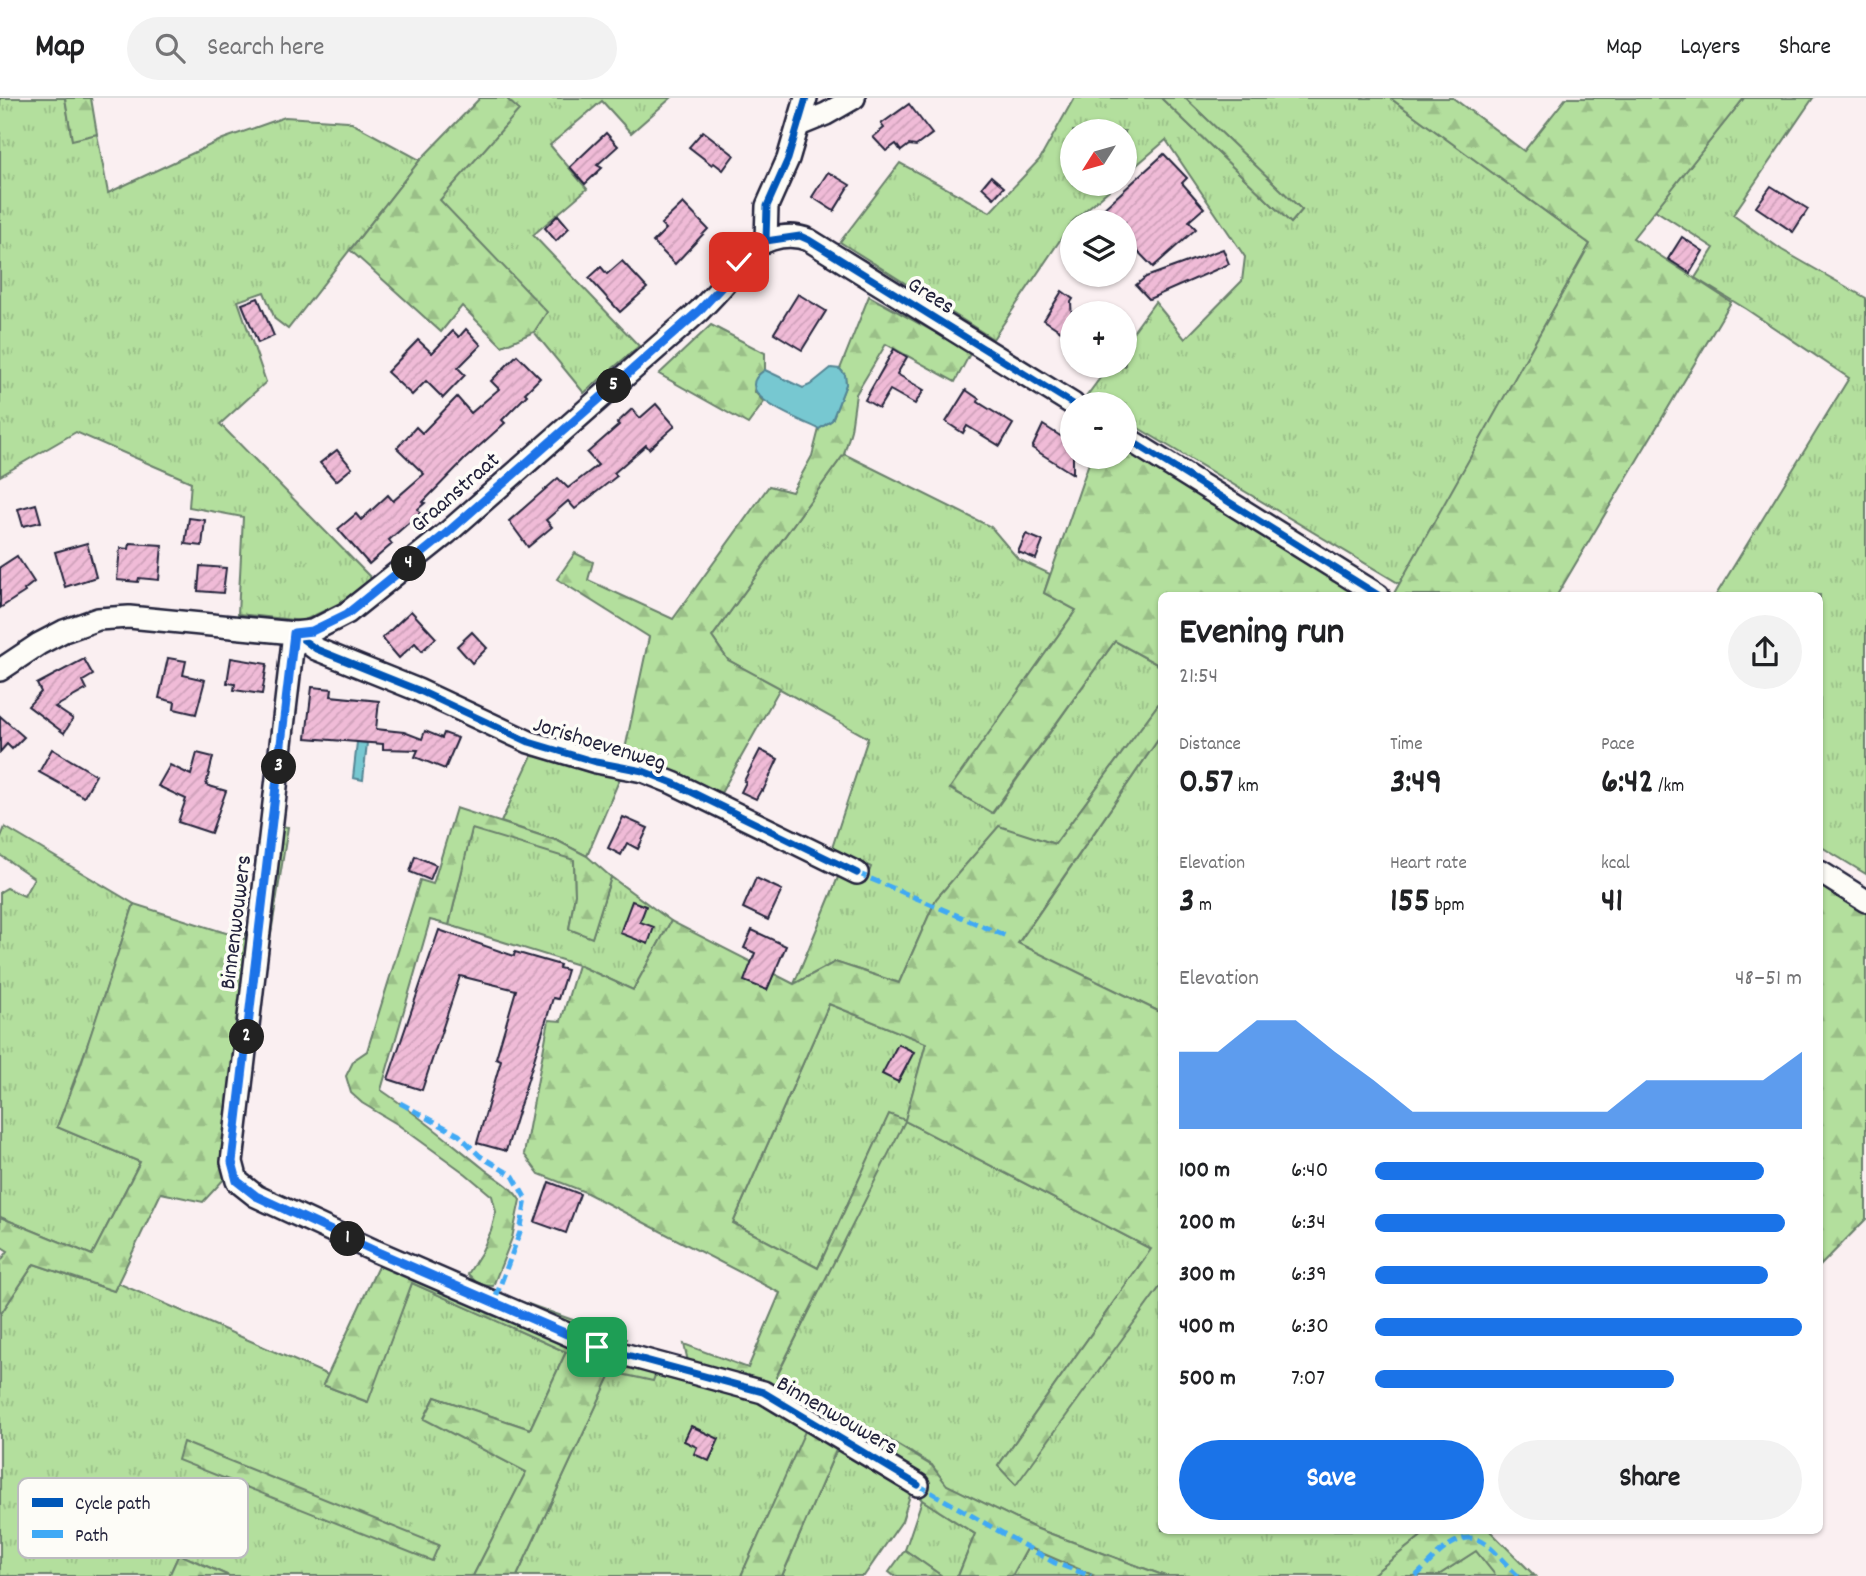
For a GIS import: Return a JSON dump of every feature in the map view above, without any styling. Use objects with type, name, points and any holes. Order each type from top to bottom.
[{"type":"street","points":[[766,241],[767,206],[788,159],[806,98]]},
{"type":"street","points":[[799,125],[826,114],[853,98]]},
{"type":"street","name":"Grees","points":[[766,241],[800,236],[809,240],[1060,396]]},
{"type":"street","name":"Graanstraat","points":[[0,670],[39,644],[97,619],[129,617],[294,633],[312,631],[347,614],[447,533],[699,311],[726,282],[750,250],[766,241]]},
{"type":"street","points":[[1137,444],[1373,592]]},
{"type":"street","name":"Jorishoevenweg","points":[[294,633],[316,649],[418,690],[528,742],[596,762],[643,771],[673,783],[857,873]]},
{"type":"street","name":"Binnenwouwers","points":[[294,633],[232,1162],[237,1181],[256,1196],[363,1246],[597,1347],[763,1392],[918,1485]]},
{"type":"street","points":[[1823,874],[1866,901]]},
{"type":"green space","points":[[0,98],[65,98],[72,139],[97,134],[108,193],[223,139],[285,117],[348,121],[420,160],[288,329],[275,319],[264,292],[238,301],[266,382],[220,424],[372,579],[338,604],[303,621],[238,614],[243,517],[189,507],[191,482],[76,432],[0,476]]},
{"type":"green space","points":[[65,98],[91,98],[97,134],[72,140]]},
{"type":"green space","points":[[480,98],[506,98],[519,110],[440,200],[547,312],[534,332],[502,346],[462,306],[441,332],[350,250],[420,160]]},
{"type":"green space","points":[[506,98],[671,98],[631,133],[602,101],[550,145],[587,189],[533,235],[639,346],[584,393],[534,332],[546,312],[439,200],[518,110]]},
{"type":"green space","points":[[1074,98],[1161,98],[1291,223],[1302,210],[1185,98],[1390,98],[1590,244],[1400,584],[1137,427],[1137,392],[1090,392],[1100,378],[1137,378],[1137,327],[1155,302],[1185,339],[1242,281],[1245,257],[1166,140],[1138,164],[1138,119],[1062,119]]},
{"type":"green space","points":[[1161,98],[1185,98],[1302,210],[1291,223]]},
{"type":"green space","points":[[1390,98],[1453,98],[1524,151],[1566,98],[1744,98],[1633,238],[1731,302],[1559,592],[1395,592],[1590,244]]},
{"type":"green space","points":[[1744,98],[1813,98],[1733,215],[1782,250],[1866,298],[1866,874],[1823,848],[1823,592],[1718,592],[1849,378],[1695,278],[1714,248],[1655,210]]},
{"type":"green space","points":[[1060,123],[1060,196],[1102,196],[1086,210],[1060,210],[1060,240],[993,339],[840,242],[900,163],[990,212],[1040,159]]},
{"type":"green space","points":[[869,296],[971,352],[955,382],[886,344],[856,394],[851,430],[844,454],[712,637],[728,660],[780,688],[721,793],[624,754],[649,637],[557,579],[575,553],[593,562],[588,580],[673,619],[769,486],[792,492],[812,456],[819,429],[832,420],[846,384],[845,375],[840,369]]},
{"type":"green space","points":[[711,325],[765,353],[765,370],[758,375],[754,391],[764,402],[748,424],[659,374]]},
{"type":"green space","points":[[844,454],[991,527],[1018,559],[1050,574],[1044,593],[1076,610],[950,789],[993,813],[1115,641],[1158,665],[1158,704],[1055,844],[999,827],[936,899],[899,983],[835,962],[794,984],[841,870],[865,882],[871,867],[832,848],[868,738],[728,660],[712,637]]},
{"type":"green space","points":[[1137,454],[1357,592],[1158,592],[1158,665],[1115,641],[992,813],[950,788],[1076,610],[1044,593],[1087,469],[1137,469]]},
{"type":"green space","points":[[1158,704],[1158,740],[1018,943],[1158,1011],[1158,1290],[1016,1485],[998,1466],[1151,1249],[905,1121],[776,1377],[856,1420],[932,1466],[947,1485],[1035,1528],[1165,1576],[1095,1576],[1028,1547],[1012,1576],[958,1576],[975,1534],[922,1500],[912,1489],[838,1446],[782,1576],[741,1576],[806,1429],[761,1401],[692,1379],[684,1344],[748,1368],[780,1293],[585,1192],[539,1174],[524,1154],[549,1020],[561,1021],[578,965],[633,990],[671,921],[794,984],[835,962],[899,983],[936,899],[999,826],[1055,844]],"holes":[[[829,1004],[926,1043],[905,1120],[889,1114],[818,1268],[733,1223]]]},
{"type":"green space","points":[[1158,740],[1158,1011],[1018,944]]},
{"type":"green space","points":[[533,753],[621,776],[587,856],[558,841],[501,822]]},
{"type":"green space","points":[[456,808],[558,841],[587,856],[611,877],[592,938],[569,929],[575,894],[574,860],[472,829],[449,925],[430,920],[381,1090],[508,1186],[520,1200],[512,1238],[493,1286],[479,1285],[468,1274],[491,1231],[496,1212],[492,1196],[397,1124],[362,1103],[351,1093],[346,1076],[354,1060],[367,1051],[420,880],[433,884]]},
{"type":"green space","points":[[267,824],[288,827],[258,1015],[226,1177],[203,1202],[161,1193],[114,1291],[34,1264],[0,1315],[0,1262],[8,1251],[0,1246],[0,1217],[92,1255],[140,1162],[57,1127],[76,1079],[134,904],[245,939]]},
{"type":"green space","points":[[5,827],[134,904],[91,1035],[57,1127],[140,1162],[92,1255],[0,1217],[0,892],[7,888],[24,896],[34,878],[0,855],[0,839]]},
{"type":"green space","points":[[472,828],[574,859],[575,894],[569,929],[592,937],[611,877],[671,921],[633,990],[578,965],[449,925]]},
{"type":"green space","points":[[1823,885],[1866,912],[1866,1219],[1823,1263]]},
{"type":"green space","points":[[829,1004],[926,1043],[905,1121],[1151,1249],[998,1466],[1015,1484],[1158,1289],[1158,1534],[1424,1534],[1371,1576],[1165,1576],[1035,1528],[946,1485],[932,1465],[856,1420],[776,1378],[904,1121],[889,1115],[818,1268],[733,1223]]},
{"type":"green space","points":[[380,1262],[510,1313],[517,1300],[626,1339],[623,1354],[659,1364],[653,1381],[612,1372],[517,1576],[473,1576],[526,1472],[424,1419],[435,1397],[530,1429],[566,1352],[412,1283],[368,1402],[323,1385]]},
{"type":"green space","points":[[34,1264],[114,1291],[118,1283],[328,1375],[323,1385],[367,1402],[412,1283],[566,1352],[530,1429],[435,1397],[424,1418],[526,1472],[473,1576],[229,1576],[188,1558],[248,1558],[248,1478],[18,1478],[18,1558],[177,1558],[169,1576],[0,1576],[0,1315]]},
{"type":"green space","points":[[659,1364],[761,1401],[807,1429],[741,1576],[517,1576],[612,1371],[652,1380]]},
{"type":"green space","points":[[183,1442],[439,1545],[432,1561],[248,1488],[248,1478],[223,1478],[178,1460]]},
{"type":"green space","points":[[838,1446],[912,1489],[902,1521],[864,1576],[782,1576]]},
{"type":"green space","points":[[922,1500],[975,1534],[958,1576],[942,1576],[905,1550]]},
{"type":"green space","points":[[1424,1534],[1493,1534],[1535,1576],[1496,1576],[1476,1551],[1437,1576],[1371,1576]]},
{"type":"green space","points":[[1028,1547],[1095,1576],[1012,1576]]},
{"type":"green space","points":[[905,1550],[942,1576],[894,1576],[889,1572]]},
{"type":"green space","points":[[1476,1551],[1496,1576],[1437,1576]]},
{"type":"green space","points":[[177,1558],[188,1558],[229,1576],[169,1576]]},
{"type":"water","points":[[831,368],[840,369],[845,375],[846,384],[832,420],[819,429],[771,405],[760,397],[755,388],[755,379],[765,370],[803,388]]},
{"type":"water","points":[[357,742],[367,743],[363,780],[353,778]]},
{"type":"building","points":[[909,104],[932,134],[916,146],[909,145],[901,151],[896,144],[886,151],[873,137],[884,128],[881,124]]},
{"type":"building","points":[[703,131],[734,155],[723,170],[689,147]]},
{"type":"building","points":[[606,133],[618,146],[597,165],[602,168],[585,184],[570,167]]},
{"type":"building","points":[[1164,154],[1187,178],[1182,183],[1204,208],[1189,221],[1196,229],[1153,267],[1137,250],[1137,210],[1102,210],[1118,196],[1138,196],[1138,178]]},
{"type":"building","points":[[828,172],[850,185],[834,211],[812,197]]},
{"type":"building","points":[[991,176],[1004,187],[994,198],[982,187]]},
{"type":"building","points":[[1771,186],[1808,209],[1793,232],[1756,207]]},
{"type":"building","points":[[683,203],[708,229],[675,264],[653,242],[666,229],[661,224]]},
{"type":"building","points":[[558,215],[569,228],[556,241],[545,228]]},
{"type":"building","points":[[1682,237],[1703,251],[1690,273],[1668,259]]},
{"type":"building","points":[[1223,249],[1229,264],[1149,299],[1137,286],[1146,277]]},
{"type":"building","points":[[622,261],[647,288],[620,312],[589,278],[601,267],[607,274]]},
{"type":"building","points":[[1062,291],[1073,299],[1060,301],[1060,330],[1044,320]]},
{"type":"building","points":[[798,294],[826,311],[802,350],[774,333]]},
{"type":"building","points":[[258,298],[274,336],[258,343],[242,304]]},
{"type":"building","points":[[466,329],[481,345],[458,368],[465,375],[443,398],[426,381],[412,395],[387,372],[418,340],[432,353],[453,331],[459,337]]},
{"type":"building","points":[[894,349],[907,357],[897,374],[924,390],[915,404],[890,390],[879,408],[865,400]]},
{"type":"building","points":[[517,355],[540,378],[502,420],[505,423],[423,502],[425,503],[418,509],[420,513],[389,540],[392,544],[369,564],[338,529],[356,514],[361,520],[388,495],[393,501],[424,474],[397,448],[416,427],[422,433],[457,397],[471,413],[499,389],[491,381]]},
{"type":"building","points":[[966,390],[979,399],[978,402],[1013,424],[1000,446],[967,426],[963,433],[946,422]]},
{"type":"building","points":[[656,404],[675,426],[649,449],[646,445],[614,473],[617,476],[575,509],[568,501],[546,520],[552,527],[528,547],[509,521],[558,478],[568,488],[598,465],[587,453],[619,425],[617,423],[632,409],[640,418]]},
{"type":"building","points":[[1043,425],[1060,436],[1060,466],[1032,448]]},
{"type":"building","points":[[337,450],[352,468],[336,481],[320,463]]},
{"type":"building","points":[[36,504],[41,522],[23,526],[18,509]]},
{"type":"building","points":[[189,518],[205,520],[202,546],[185,544]]},
{"type":"building","points":[[1026,534],[1043,541],[1036,559],[1018,552]]},
{"type":"building","points":[[87,543],[96,577],[65,587],[55,552]]},
{"type":"building","points":[[130,543],[162,545],[159,580],[117,580],[120,548],[129,549]]},
{"type":"building","points":[[17,556],[34,582],[25,592],[0,608],[0,567]]},
{"type":"building","points":[[200,566],[226,568],[223,593],[198,591]]},
{"type":"building","points":[[411,611],[436,638],[422,651],[415,643],[399,658],[382,638]]},
{"type":"building","points":[[472,632],[487,648],[472,663],[457,646]]},
{"type":"building","points":[[168,658],[186,661],[183,675],[205,680],[196,714],[174,709],[175,702],[159,698]]},
{"type":"building","points":[[231,658],[267,664],[262,694],[234,690],[235,684],[227,683]]},
{"type":"building","points":[[84,659],[93,675],[83,681],[87,689],[55,707],[73,719],[64,733],[28,706],[41,692],[37,684]]},
{"type":"building","points":[[312,687],[332,689],[331,696],[379,701],[376,729],[404,732],[422,739],[425,731],[442,738],[444,733],[458,738],[445,769],[415,757],[418,750],[383,749],[383,744],[306,738]]},
{"type":"building","points":[[0,716],[24,737],[12,749],[7,744],[0,752]]},
{"type":"building","points":[[52,749],[96,775],[84,797],[39,772]]},
{"type":"building","points":[[760,750],[778,759],[763,791],[761,790],[756,799],[741,792]]},
{"type":"building","points":[[197,753],[213,757],[206,785],[226,791],[211,833],[178,822],[186,799],[158,786],[170,765],[191,775]]},
{"type":"building","points":[[623,817],[648,828],[638,849],[627,843],[621,855],[608,848]]},
{"type":"building","points":[[415,856],[436,865],[430,880],[410,872]]},
{"type":"building","points":[[756,878],[782,890],[768,920],[743,908]]},
{"type":"building","points":[[632,901],[646,906],[640,922],[654,927],[648,944],[620,933]]},
{"type":"building","points":[[439,930],[514,956],[515,952],[560,965],[559,968],[567,970],[558,999],[553,998],[506,1151],[477,1143],[501,1060],[496,1058],[516,990],[460,976],[422,1090],[388,1079]]},
{"type":"building","points":[[752,930],[786,946],[767,990],[744,981],[755,953],[744,948]]},
{"type":"building","points":[[898,1044],[914,1052],[898,1082],[882,1074]]},
{"type":"building","points":[[549,1182],[580,1194],[566,1233],[535,1222]]},
{"type":"building","points":[[691,1426],[719,1439],[709,1461],[694,1454],[697,1447],[684,1441]]},
{"type":"marked path","points":[[857,873],[1006,936]]},
{"type":"marked path","points":[[400,1103],[459,1135],[480,1156],[513,1176],[526,1199],[520,1232],[494,1302]]},
{"type":"marked path","points":[[918,1485],[1055,1563],[1091,1576]]},
{"type":"marked path","points":[[1416,1576],[1447,1546],[1466,1538],[1486,1544],[1518,1576]]},
{"type":"cycle path","points":[[806,98],[788,159],[767,206],[766,241],[800,236],[809,240],[1060,396]]},
{"type":"cycle path","points":[[1137,444],[1373,592]]},
{"type":"cycle path","points":[[857,873],[673,783],[643,771],[596,762],[529,742],[418,690],[316,649],[294,633],[232,1162],[237,1181],[256,1196],[375,1251],[597,1347],[763,1392],[918,1485]]},
{"type":"route","points":[[597,1347],[375,1251],[256,1196],[237,1181],[232,1162],[294,633],[312,631],[347,614],[447,533],[699,311],[726,282],[739,262]]}]
